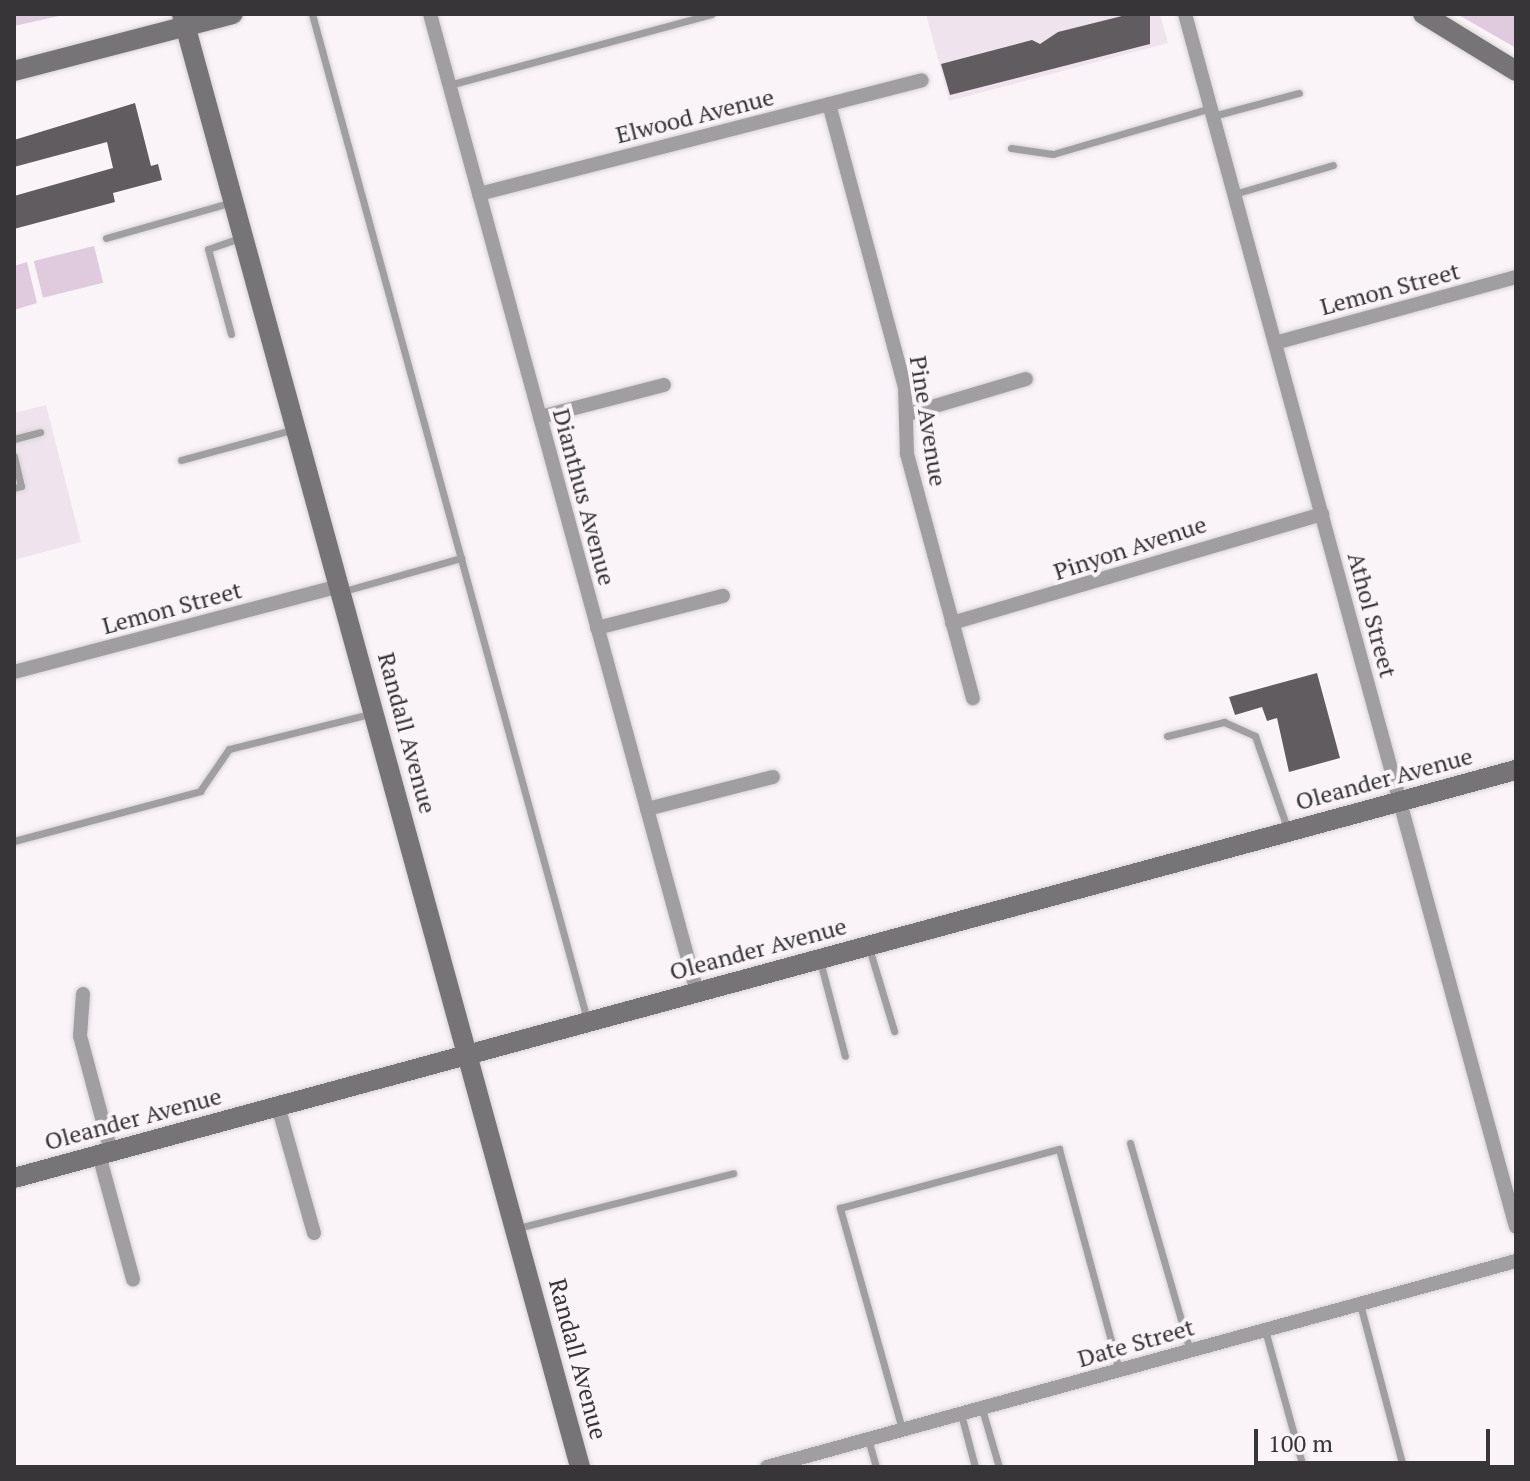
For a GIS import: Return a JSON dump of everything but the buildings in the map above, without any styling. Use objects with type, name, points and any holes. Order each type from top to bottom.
[{"type":"street","points":[[14,71],[184,20],[233,14]]},
{"type":"street","name":"Dianthus Avenue","points":[[430,14],[697,992]]},
{"type":"street","name":"Athol Street","points":[[1185,14],[1516,1227]]},
{"type":"street","points":[[1423,14],[1516,71]]},
{"type":"street","name":"Randall Avenue","points":[[184,20],[580,1467]]},
{"type":"street","name":"Elwood Avenue","points":[[479,194],[922,80]]},
{"type":"street","name":"Pine Avenue","points":[[829,104],[908,414],[907,454],[973,698]]},
{"type":"street","name":"Lemon Street","points":[[1275,343],[1516,277]]},
{"type":"street","points":[[908,414],[1026,379]]},
{"type":"street","points":[[540,417],[664,385]]},
{"type":"street","name":"Pinyon Avenue","points":[[952,623],[1322,514]]},
{"type":"street","name":"Lemon Street","points":[[14,672],[341,589]]},
{"type":"street","points":[[597,628],[723,596]]},
{"type":"street","name":"Oleander Avenue","points":[[14,1178],[1516,770]]},
{"type":"street","points":[[647,809],[773,777]]},
{"type":"street","points":[[83,994],[80,1036],[133,1279]]},
{"type":"street","points":[[278,1106],[314,1233]]},
{"type":"street","name":"Date Street","points":[[767,1467],[795,1463],[868,1439],[1516,1261]]},
{"type":"lane","points":[[312,14],[588,1022]]},
{"type":"lane","points":[[449,85],[712,14]]},
{"type":"lane","points":[[1011,148],[1053,154],[1212,112],[1299,93]]},
{"type":"lane","points":[[1234,194],[1333,165]]},
{"type":"lane","points":[[106,238],[235,202]]},
{"type":"lane","points":[[231,334],[208,249],[244,237]]},
{"type":"lane","points":[[181,460],[297,429]]},
{"type":"lane","points":[[14,439],[40,432]]},
{"type":"lane","points":[[14,456],[21,486],[14,488]]},
{"type":"lane","points":[[341,589],[461,558]]},
{"type":"lane","points":[[14,841],[200,791],[229,749],[375,712]]},
{"type":"lane","points":[[1167,736],[1224,722],[1255,736],[1288,832]]},
{"type":"lane","points":[[869,946],[894,1031]]},
{"type":"lane","points":[[820,959],[845,1056]]},
{"type":"lane","points":[[1130,1143],[1190,1351]]},
{"type":"lane","points":[[902,1430],[840,1208],[1059,1149],[1119,1370]]},
{"type":"lane","points":[[516,1229],[733,1173]]},
{"type":"lane","points":[[1360,1304],[1403,1467]]},
{"type":"lane","points":[[1265,1330],[1303,1467]]},
{"type":"lane","points":[[982,1409],[999,1467]]},
{"type":"lane","points":[[961,1414],[975,1467]]},
{"type":"lane","points":[[868,1439],[876,1467]]},
{"type":"shaded area","points":[[14,14],[68,14],[14,26]]},
{"type":"shaded area","points":[[926,14],[1160,14],[1168,43],[949,101]]},
{"type":"shaded area","points":[[1457,14],[1516,14],[1516,48]]},
{"type":"shaded area","points":[[94,246],[103,283],[43,298],[34,261]]},
{"type":"shaded area","points":[[27,262],[37,303],[14,310],[14,266]]},
{"type":"shaded area","points":[[46,405],[81,542],[14,560],[14,413]]}]
